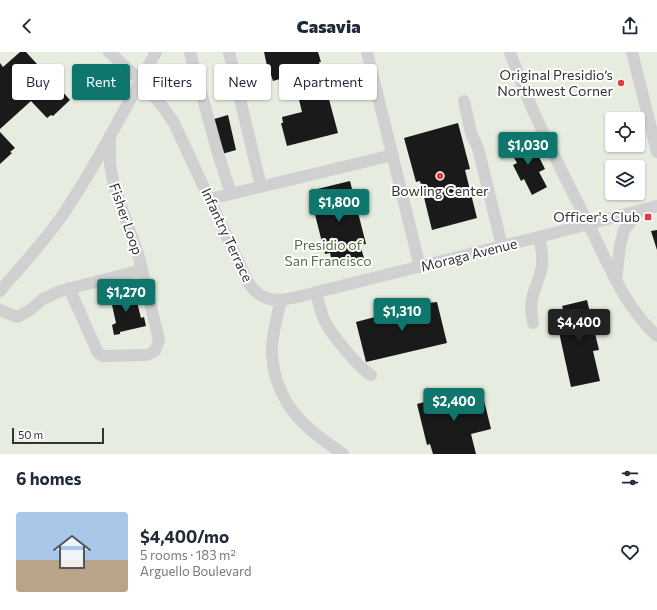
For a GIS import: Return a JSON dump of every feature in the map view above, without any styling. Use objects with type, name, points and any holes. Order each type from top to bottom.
[{"type":"street","name":"Infantry Terrace","points":[[109,52],[138,78]]},
{"type":"street","name":"Fisher Loop","points":[[149,64],[156,52]]},
{"type":"street","points":[[190,52],[217,150],[231,194]]},
{"type":"street","points":[[229,52],[262,187]]},
{"type":"street","points":[[367,52],[380,87],[387,119],[392,155],[420,267]]},
{"type":"street","points":[[510,52],[536,118],[616,282],[638,315],[657,336]]},
{"type":"street","points":[[632,52],[657,152]]},
{"type":"street","name":"Fisher Loop","points":[[0,290],[50,233],[64,213],[138,84]]},
{"type":"street","name":"Infantry Terrace","points":[[157,100],[174,123],[251,287],[263,298],[281,300]]},
{"type":"street","points":[[464,101],[472,133],[478,148],[502,246]]},
{"type":"street","name":"Fisher Loop","points":[[0,310],[17,316],[30,310],[51,294],[69,288],[142,270],[131,232],[114,186],[110,165],[110,135]]},
{"type":"street","points":[[210,200],[392,155]]},
{"type":"street","name":"Moraga Avenue","points":[[281,300],[420,267],[588,225],[657,206]]},
{"type":"street","points":[[616,282],[620,246],[624,230],[639,211]]},
{"type":"street","points":[[533,323],[531,302],[543,258],[539,237]]},
{"type":"street","points":[[69,288],[98,353],[102,356],[147,355],[155,351],[159,340],[142,270]]},
{"type":"street","points":[[316,292],[324,318],[329,327],[363,369],[371,375]]},
{"type":"street","points":[[281,300],[275,324],[272,351],[273,364],[279,387],[293,413],[302,423],[343,454]]},
{"type":"green space","name":"Presidio of San Francisco","points":[[0,52],[657,52],[657,454],[0,454]]},
{"type":"building","points":[[20,52],[26,52],[37,64],[12,64],[12,100],[64,100],[64,93],[70,100],[53,116],[51,115],[47,118],[31,101],[0,129],[0,63],[3,67]]},
{"type":"building","points":[[264,52],[318,52],[321,62],[319,62],[320,64],[279,64],[279,79],[273,81],[271,75],[271,64],[267,64]]},
{"type":"building","points":[[299,100],[329,100],[338,133],[287,146],[281,123],[283,123],[282,117],[302,112]]},
{"type":"building","points":[[228,115],[236,150],[222,154],[214,119]]},
{"type":"building","name":"Bowling Center","points":[[458,123],[470,169],[465,170],[477,218],[432,230],[420,181],[416,182],[404,138]]},
{"type":"building","points":[[0,132],[15,148],[10,152],[12,153],[0,164]]},
{"type":"building","points":[[525,138],[534,157],[538,155],[545,169],[539,172],[547,187],[532,195],[524,179],[521,181],[513,165],[517,163],[508,147]]},
{"type":"building","points":[[350,181],[366,244],[360,245],[364,258],[333,266],[330,253],[325,254],[309,191]]},
{"type":"building","points":[[657,230],[657,250],[651,231]]},
{"type":"building","points":[[134,290],[141,318],[144,317],[146,326],[120,332],[120,334],[114,335],[112,325],[116,323],[110,296]]},
{"type":"building","points":[[587,300],[599,350],[593,351],[600,381],[571,387],[555,314],[564,312],[562,306]]},
{"type":"building","points":[[437,302],[447,343],[366,362],[356,322],[409,308],[409,305]]},
{"type":"building","points":[[481,388],[491,429],[471,434],[476,454],[433,454],[430,444],[427,445],[417,404],[432,400],[431,396],[440,394],[441,398]]},
{"type":"place","name":"Original Presidio’s Northwest Corner","points":[[621,83]]},
{"type":"place","name":"Bowling Center","points":[[440,176]]},
{"type":"place","name":"Officer's Club","points":[[648,217]]}]
